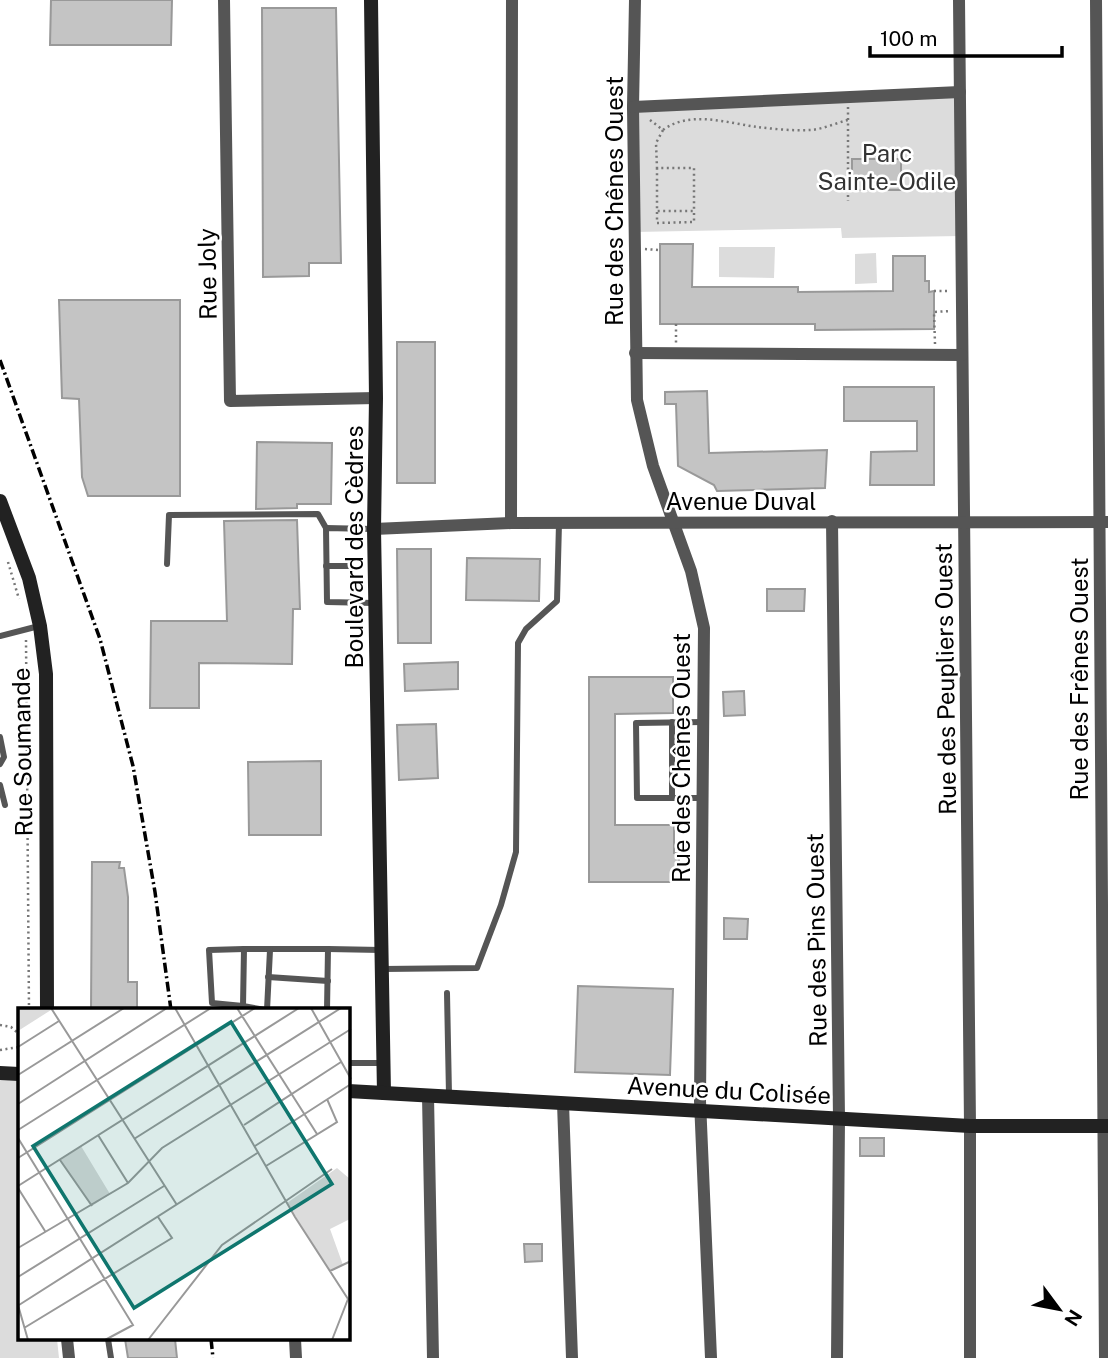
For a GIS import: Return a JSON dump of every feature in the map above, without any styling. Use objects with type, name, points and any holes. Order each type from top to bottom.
[{"type":"street","name":"Rue Joly","points":[[224,0],[230,401],[376,398]]},
{"type":"street","name":"Boulevard des Cèdres","points":[[371,0],[376,398],[374,529],[384,1093]]},
{"type":"street","points":[[510,523],[512,0]]},
{"type":"street","name":"Rue des Chênes Ouest","points":[[635,0],[633,107],[637,400],[653,466],[691,571],[704,628],[700,1111],[711,1358]]},
{"type":"street","name":"Rue des Peupliers Ouest","points":[[959,0],[970,1358]]},
{"type":"street","name":"Rue des Frênes Ouest","points":[[1096,0],[1104,522],[1105,1358]]},
{"type":"street","points":[[633,107],[960,92]]},
{"type":"street","points":[[635,353],[962,355]]},
{"type":"street","name":"Rue Soumande","points":[[0,501],[29,578],[33,627],[46,674],[47,1008]]},
{"type":"street","name":"Rue des Pins Ouest","points":[[832,522],[839,1119],[837,1358]]},
{"type":"street","name":"Avenue Duval","points":[[374,529],[510,523],[1104,522]]},
{"type":"street","points":[[0,1073],[18,1073]]},
{"type":"street","name":"Avenue du Colisée","points":[[350,1091],[970,1126],[1105,1126]]},
{"type":"street","points":[[428,1096],[433,1358]]},
{"type":"street","points":[[563,1103],[572,1358]]},
{"type":"street","points":[[66,1340],[69,1358]]},
{"type":"street","points":[[295,1340],[296,1358]]},
{"type":"lane","points":[[167,564],[169,515],[318,514],[326,528],[327,602],[375,603]]},
{"type":"lane","points":[[381,969],[477,968],[501,905],[516,852],[518,643],[526,629],[557,601],[559,523]]},
{"type":"lane","points":[[326,528],[374,529]]},
{"type":"lane","points":[[327,566],[351,566]]},
{"type":"lane","points":[[0,635],[33,627]]},
{"type":"lane","points":[[672,722],[672,798]]},
{"type":"lane","points":[[702,798],[637,799],[636,723],[703,722]]},
{"type":"lane","points":[[0,737],[4,757],[0,764]]},
{"type":"lane","points":[[0,785],[5,805]]},
{"type":"lane","points":[[243,1006],[244,949]]},
{"type":"lane","points":[[327,1008],[328,949]]},
{"type":"lane","points":[[254,1008],[212,1006],[209,950],[381,950]]},
{"type":"lane","points":[[266,1008],[270,950]]},
{"type":"lane","points":[[268,978],[328,981]]},
{"type":"lane","points":[[447,993],[449,1097]]},
{"type":"lane","points":[[350,1063],[383,1063]]},
{"type":"lane","points":[[108,1340],[111,1358]]},
{"type":"path","points":[[848,97],[848,201]]},
{"type":"path","points":[[633,107],[663,130]]},
{"type":"path","points":[[657,168],[694,168],[694,222],[657,223],[656,143],[663,130],[670,125],[682,121],[713,119],[758,127],[812,130],[848,120]]},
{"type":"path","points":[[657,211],[694,211]]},
{"type":"path","points":[[934,291],[961,291]]},
{"type":"path","points":[[935,355],[934,312],[961,311]]},
{"type":"path","points":[[676,324],[676,353]]},
{"type":"path","points":[[5,555],[20,604]]},
{"type":"path","points":[[29,1008],[33,627]]},
{"type":"path","points":[[0,1025],[10,1027],[18,1033]]},
{"type":"path","points":[[0,1050],[18,1047]]},
{"type":"green space","name":"Parc Sainte-Odile","points":[[960,92],[960,236],[842,238],[841,228],[635,232],[633,107]]},
{"type":"green space","points":[[719,247],[775,247],[774,278],[719,277]]},
{"type":"green space","points":[[876,253],[877,283],[855,284],[855,254]]},
{"type":"green space","points":[[0,1073],[18,1074],[18,1340],[57,1340],[59,1358],[0,1358]]},
{"type":"building","points":[[51,0],[172,0],[171,45],[50,45]]},
{"type":"building","points":[[262,8],[336,8],[341,263],[309,263],[309,276],[263,277]]},
{"type":"building","points":[[852,159],[901,159],[901,190],[852,190]]},
{"type":"building","points":[[660,244],[693,244],[692,287],[798,287],[798,292],[893,291],[893,256],[925,256],[925,281],[929,281],[929,292],[934,291],[934,329],[815,330],[815,324],[660,324]]},
{"type":"building","points":[[59,300],[180,300],[180,496],[88,496],[82,477],[79,399],[62,398]]},
{"type":"building","points":[[397,342],[435,342],[435,483],[397,483]]},
{"type":"building","points":[[844,387],[934,387],[934,485],[870,485],[871,452],[917,451],[917,421],[844,421]]},
{"type":"building","points":[[707,391],[709,453],[827,450],[825,488],[717,491],[714,485],[678,466],[676,404],[665,404],[665,392]]},
{"type":"building","points":[[257,442],[332,443],[331,504],[297,504],[297,508],[256,509]]},
{"type":"building","points":[[297,520],[300,609],[293,609],[292,664],[199,663],[199,708],[150,708],[151,621],[227,621],[224,521]]},
{"type":"building","points":[[397,549],[431,549],[431,643],[398,643]]},
{"type":"building","points":[[467,558],[540,559],[539,601],[466,600]]},
{"type":"building","points":[[767,589],[805,589],[804,611],[767,611]]},
{"type":"building","points":[[458,662],[458,689],[405,691],[404,664]]},
{"type":"building","points":[[589,677],[673,677],[673,713],[615,714],[615,825],[674,825],[674,853],[679,853],[679,871],[674,871],[674,882],[589,882]]},
{"type":"building","points":[[744,691],[745,715],[724,716],[723,692]]},
{"type":"building","points":[[436,724],[438,778],[399,780],[397,725]]},
{"type":"building","points":[[321,761],[321,835],[249,835],[248,762]]},
{"type":"building","points":[[92,862],[120,862],[119,868],[124,868],[128,897],[128,982],[137,982],[137,1008],[91,1008]]},
{"type":"building","points":[[724,918],[748,919],[747,939],[724,939]]},
{"type":"building","points":[[578,986],[673,989],[670,1075],[575,1072]]},
{"type":"building","points":[[860,1138],[884,1138],[884,1156],[860,1156]]},
{"type":"building","points":[[524,1244],[542,1244],[542,1261],[525,1262]]},
{"type":"building","points":[[125,1340],[175,1340],[177,1358],[128,1358]]},
{"type":"railway","points":[[0,360],[100,639],[133,766],[155,892],[171,1008]]},
{"type":"railway","points":[[211,1340],[213,1358]]}]
